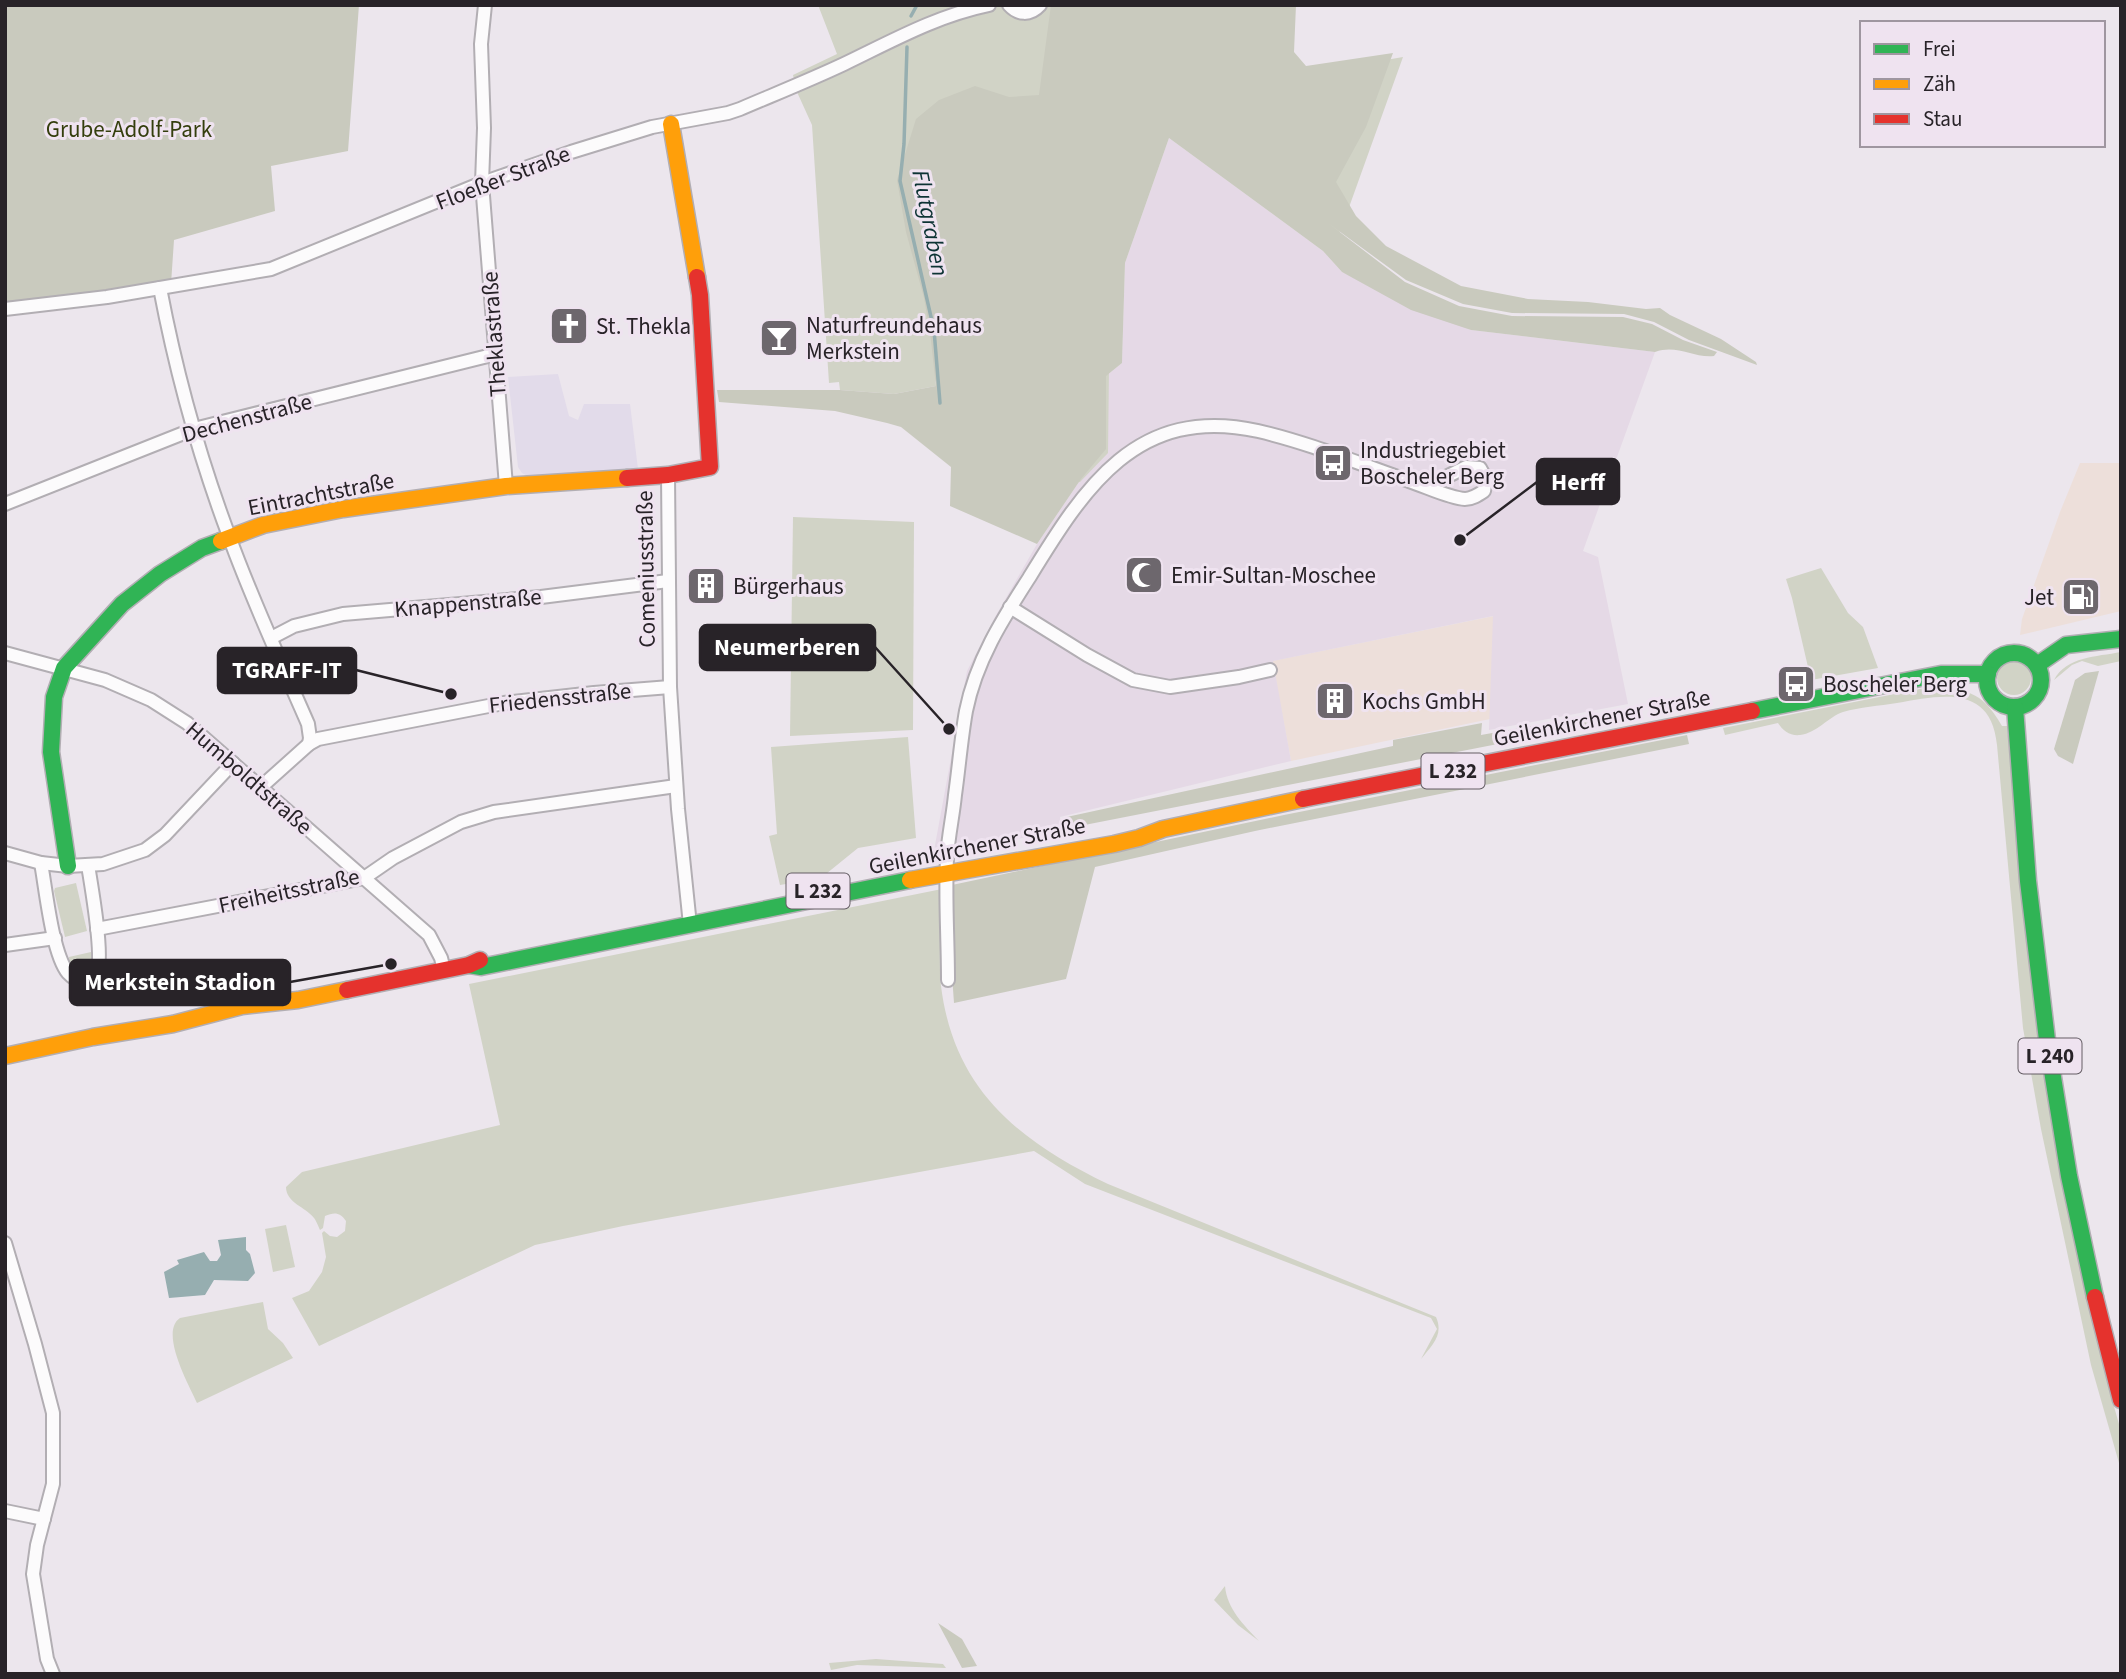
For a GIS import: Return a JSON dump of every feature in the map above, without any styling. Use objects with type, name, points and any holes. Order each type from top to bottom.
[{"type":"main road","name":"Comeniusstraße","points":[[668,475],[710,467],[700,295],[671,124]]},
{"type":"main road","name":"Eintrachtstraße","points":[[68,866],[51,752],[54,697],[64,668],[122,604],[160,574],[202,548],[263,525],[343,509],[506,486],[668,475]]},
{"type":"main road","points":[[2037,665],[2066,645],[2121,639]]},
{"type":"main road","points":[[2006,654],[2022,654],[2037,665],[2041,680],[2036,696],[2031,701],[2015,707],[2000,703],[1994,697],[1987,682],[1994,662],[2006,654]]},
{"type":"main road","name":"Geilenkirchener Straße","points":[[5,1056],[93,1037],[173,1024],[242,1006],[298,999],[469,965],[481,967],[689,921],[714,921],[1062,839],[1163,829],[1941,674],[1988,674]]},
{"type":"main road","name":"L 240","points":[[2015,707],[2028,881],[2047,1040],[2077,1213],[2121,1400]]},
{"type":"street","name":"Theklastraße","points":[[485,5],[481,44],[484,128],[482,183],[506,486]]},
{"type":"street","name":"Floeßer Straße","points":[[5,309],[160,288],[271,269],[482,183],[571,152],[652,127],[740,109],[843,65],[920,26],[961,11],[989,5]]},
{"type":"street","points":[[1009,5],[1016,12],[1022,13],[1035,10],[1040,5]]},
{"type":"street","points":[[160,288],[168,331],[194,429],[229,538],[308,724],[309,744]]},
{"type":"street","name":"Dechenstraße","points":[[5,504],[194,429],[496,354]]},
{"type":"street","points":[[948,980],[947,868],[967,710],[976,673],[1010,607],[1059,529],[1091,486],[1122,457],[1145,443],[1168,433],[1209,426],[1257,431],[1426,486]]},
{"type":"street","name":"Comeniusstraße","points":[[668,475],[670,687],[689,921]]},
{"type":"street","name":"Knappenstraße","points":[[271,638],[294,626],[343,614],[541,597],[668,581]]},
{"type":"street","points":[[1010,607],[1133,680],[1170,687],[1270,670]]},
{"type":"street","name":"Humboldtstraße","points":[[5,653],[105,680],[151,700],[187,723],[429,935],[444,970]]},
{"type":"street","name":"Friedensstraße","points":[[261,787],[318,739],[504,703],[670,687]]},
{"type":"street","points":[[5,853],[41,863],[68,866],[103,864],[145,850],[165,835],[233,763]]},
{"type":"street","name":"Freiheitsstraße","points":[[97,929],[364,878],[393,858],[461,822],[494,812],[676,786]]},
{"type":"street","points":[[41,863],[55,938],[63,965],[71,976],[88,983],[95,977],[98,968],[97,929],[88,865]]},
{"type":"street","points":[[5,945],[55,938]]},
{"type":"street","points":[[5,1243],[52,1413],[53,1484],[33,1574],[47,1658],[53,1674]]},
{"type":"street","points":[[5,1511],[44,1519]]},
{"type":"shaded area","points":[[818,5],[1288,5],[1288,77],[1403,57],[1331,251],[1167,123],[1117,266],[1109,368],[1108,453],[1080,482],[953,495],[950,451],[935,378],[936,386],[894,394],[840,390],[839,382],[829,383],[812,125],[797,92],[793,75],[837,54]]},
{"type":"shaded area","points":[[1169,138],[1323,251],[1342,272],[1471,330],[1655,352],[1583,551],[1598,557],[1628,704],[1489,730],[1493,616],[1273,661],[1291,761],[1060,817],[1061,830],[933,856],[967,671],[1037,544],[1081,479],[1106,376],[1122,363],[1125,263]]},
{"type":"shaded area","points":[[558,374],[569,416],[578,420],[584,404],[630,404],[638,469],[529,477],[522,473],[518,467],[508,377]]},
{"type":"shaded area","points":[[2080,463],[2121,463],[2121,611],[2020,635],[2022,619]]},
{"type":"shaded area","points":[[793,517],[914,522],[913,730],[790,736]]},
{"type":"shaded area","points":[[1821,568],[1848,613],[1863,627],[1878,668],[1811,680],[1786,579]]},
{"type":"shaded area","points":[[1494,616],[1490,719],[1291,761],[1272,661]]},
{"type":"shaded area","points":[[2121,652],[2121,661],[2098,666],[2082,661],[2072,665],[2054,680],[2066,666],[2074,662]]},
{"type":"shaded area","points":[[2014,661],[2026,666],[2031,678],[2026,690],[2014,695],[2002,690],[1997,678],[2002,666]]},
{"type":"shaded area","points":[[1925,688],[1951,689],[1971,694],[1986,704],[2002,726],[2007,726],[2013,788],[2109,1389],[2121,1431],[2121,1470],[2091,1365],[2041,1129],[2023,1028],[1993,725],[1985,712],[1974,703],[1961,698],[1946,697],[1849,710],[1800,735],[1787,732],[1778,723],[1725,735],[1723,728]]},
{"type":"shaded area","points":[[908,737],[916,838],[858,848],[821,878],[780,885],[769,836],[777,834],[771,747]]},
{"type":"shaded area","points":[[76,883],[87,931],[65,937],[54,891],[55,888]]},
{"type":"shaded area","points":[[942,889],[940,974],[948,1023],[960,1055],[976,1083],[996,1108],[1046,1150],[1108,1184],[1436,1317],[1438,1335],[1421,1359],[1437,1329],[1431,1318],[1085,1184],[1034,1151],[623,1226],[535,1245],[319,1346],[292,1298],[309,1291],[322,1272],[326,1257],[322,1233],[324,1231],[337,1237],[345,1231],[346,1221],[339,1214],[325,1216],[323,1228],[320,1230],[315,1219],[289,1197],[286,1187],[302,1172],[500,1125],[469,984]]},
{"type":"shaded area","points":[[91,952],[93,961],[85,973],[80,974],[70,967],[69,957]]},
{"type":"shaded area","points":[[286,1225],[295,1267],[273,1272],[265,1229]]},
{"type":"shaded area","points":[[263,1302],[268,1329],[283,1343],[293,1358],[197,1403],[174,1346],[174,1325],[180,1318]]},
{"type":"shaded area","points":[[1225,1586],[1233,1609],[1259,1641],[1238,1625],[1214,1600]]},
{"type":"shaded area","points":[[876,1659],[943,1664],[946,1668],[857,1665],[831,1670],[829,1663]]},
{"type":"green space","name":"Grube-Adolf-Park","points":[[5,5],[359,5],[348,151],[271,166],[275,211],[174,240],[171,284],[5,307]]},
{"type":"green space","points":[[1051,5],[1296,5],[1294,52],[1306,66],[1393,53],[1366,127],[1336,182],[1356,216],[1386,246],[1461,286],[1528,299],[1660,308],[1721,339],[1757,365],[1689,340],[1654,322],[1624,314],[1512,313],[1463,304],[1406,280],[1328,223],[1405,282],[1459,306],[1512,316],[1623,317],[1652,324],[1683,340],[1717,352],[1714,356],[1706,356],[1678,350],[1655,352],[1471,330],[1411,310],[1342,272],[1323,251],[1169,138],[1125,263],[1122,363],[1106,376],[1106,449],[1081,479],[1037,544],[950,506],[951,467],[901,427],[835,411],[719,402],[717,390],[840,390],[894,394],[936,386],[924,298],[906,232],[897,180],[916,119],[939,100],[975,86],[1009,97],[1039,95]]},
{"type":"green space","points":[[2099,671],[2073,764],[2058,756],[2054,749],[2075,680],[2085,673]]},
{"type":"green space","points":[[1623,710],[1625,719],[1064,829],[1062,818],[1393,746],[1393,740],[1482,723],[1481,735]]},
{"type":"green space","points":[[1687,735],[1689,744],[1255,831],[1095,867],[1066,979],[954,1003],[951,961],[952,885],[1284,815]]},
{"type":"green space","points":[[938,1623],[962,1639],[977,1666],[962,1668]]},
{"type":"water","points":[[246,1237],[246,1250],[250,1254],[255,1273],[248,1281],[214,1280],[205,1295],[169,1298],[164,1272],[179,1264],[177,1260],[204,1252],[210,1261],[217,1261],[221,1255],[218,1240]]},
{"type":"waterway","name":"Flutgraben","points":[[911,16],[917,5]]},
{"type":"waterway","name":"Flutgraben","points":[[907,47],[900,181],[934,330],[940,403]]},
{"type":"traffic: fast","points":[[68,866],[51,752],[54,697],[64,668],[122,604],[160,574],[202,548],[221,541]]},
{"type":"traffic: fast","points":[[2037,665],[2066,645],[2121,639]]},
{"type":"traffic: fast","points":[[2014,653],[2033,661],[2041,680],[2033,699],[2014,707],[1995,699],[1987,680],[1995,661],[2014,653]]},
{"type":"traffic: fast","points":[[1752,711],[1941,674],[1988,674]]},
{"type":"traffic: fast","points":[[2015,707],[2028,881],[2047,1040],[2069,1176],[2095,1297]]},
{"type":"traffic: fast","points":[[469,965],[481,967],[910,880]]},
{"type":"traffic: slow","points":[[671,124],[697,277]]},
{"type":"traffic: slow","points":[[221,541],[263,525],[343,509],[506,486],[627,478]]},
{"type":"traffic: slow","points":[[910,880],[1114,844],[1163,829],[1303,799]]},
{"type":"traffic: slow","points":[[5,1056],[93,1037],[173,1024],[242,1006],[298,1000],[347,990]]},
{"type":"traffic: jam","points":[[627,478],[668,475],[710,467],[697,277]]},
{"type":"traffic: jam","points":[[1303,799],[1752,711]]},
{"type":"traffic: jam","points":[[347,990],[469,965],[480,960]]},
{"type":"traffic: jam","points":[[2095,1297],[2121,1400]]},
{"type":"place","name":"St. Thekla","points":[[569,326]]},
{"type":"place","name":"Naturfreundehaus Merkstein","points":[[779,338]]},
{"type":"place","name":"Industriegebiet Boscheler Berg","points":[[1333,463]]},
{"type":"place","name":"Herff","points":[[1460,540]]},
{"type":"place","name":"Emir-Sultan-Moschee","points":[[1144,575]]},
{"type":"place","name":"Bürgerhaus","points":[[706,586]]},
{"type":"place","name":"Jet","points":[[2081,597]]},
{"type":"place","name":"Boscheler Berg","points":[[1796,684]]},
{"type":"place","name":"TGRAFF-IT","points":[[451,694]]},
{"type":"place","name":"Kochs GmbH","points":[[1335,701]]},
{"type":"place","name":"Neumerberen","points":[[949,729]]},
{"type":"place","name":"Merkstein Stadion","points":[[391,964]]}]
